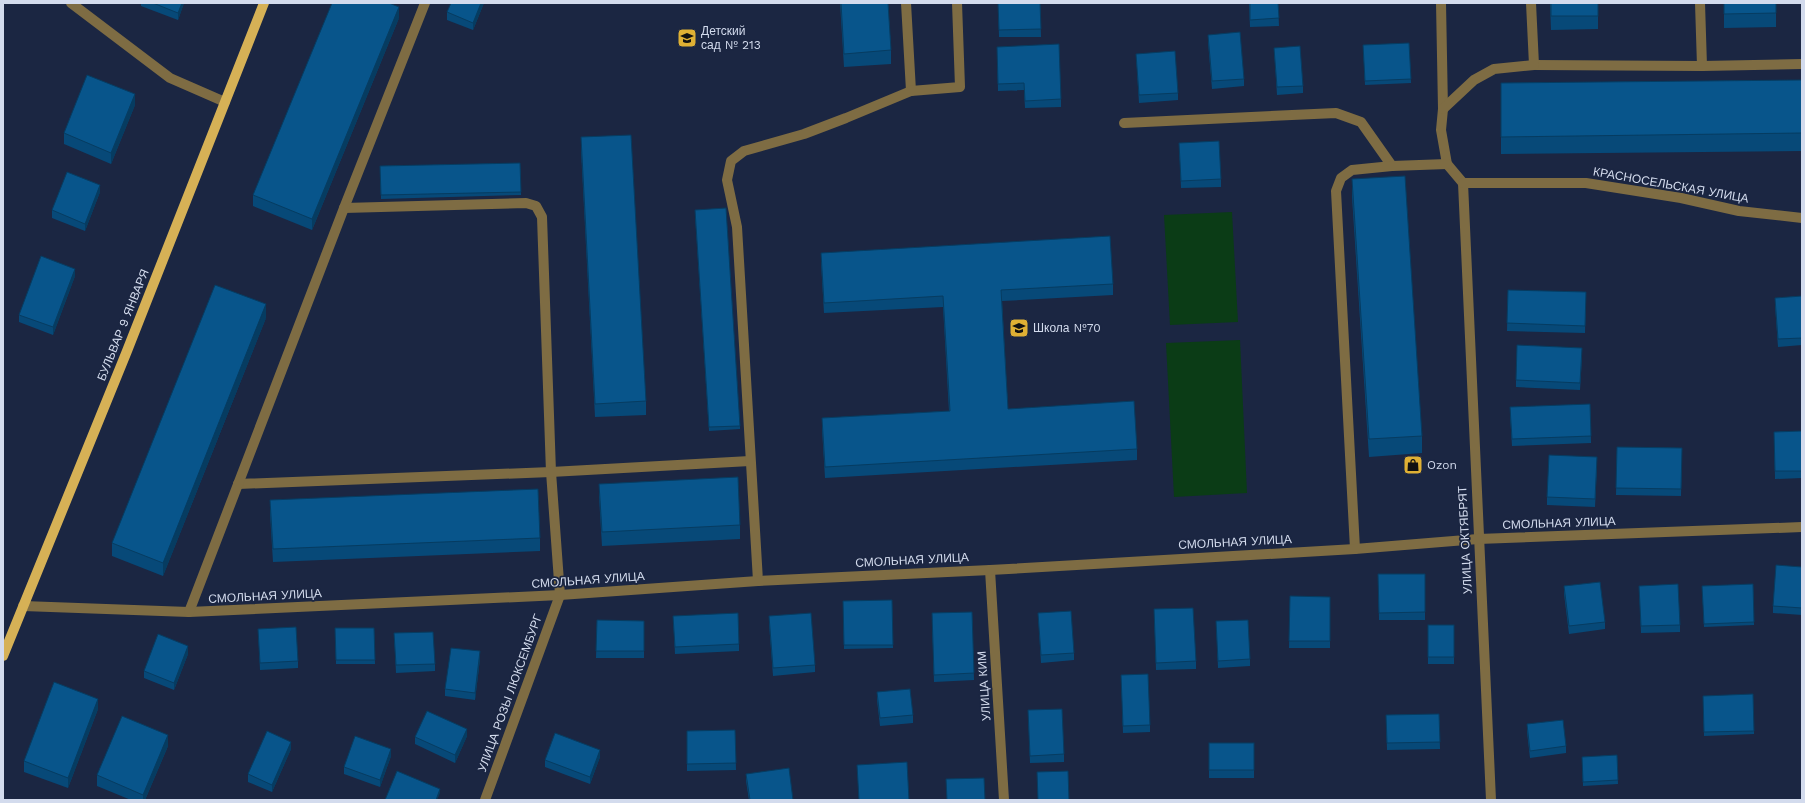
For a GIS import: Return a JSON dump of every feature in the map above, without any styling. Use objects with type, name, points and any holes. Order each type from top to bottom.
[{"type":"main road","name":"БУЛЬВАР 9 ЯНВАРЯ","points":[[3,656],[127,351],[264,3]]},
{"type":"street","points":[[70,3],[170,78],[225,102]]},
{"type":"street","points":[[189,612],[344,208],[425,3]]},
{"type":"street","points":[[906,3],[911,91]]},
{"type":"street","points":[[758,580],[737,227],[727,180],[732,161],[744,151],[804,134],[911,91],[960,87],[957,3]]},
{"type":"street","points":[[1441,3],[1443,109],[1441,130],[1447,164],[1463,183]]},
{"type":"street","points":[[1531,3],[1534,65]]},
{"type":"street","points":[[1700,3],[1702,66]]},
{"type":"street","points":[[1443,109],[1474,80],[1494,69],[1534,65],[1702,66],[1802,64]]},
{"type":"street","points":[[1124,123],[1336,113],[1361,122],[1392,166]]},
{"type":"street","points":[[1354,548],[1336,191],[1341,178],[1352,170],[1392,166],[1447,164]]},
{"type":"street","name":"КРАСНОСЕЛЬСКАЯ УЛИЦА","points":[[1463,183],[1586,183],[1681,198],[1739,211],[1802,218]]},
{"type":"street","name":"УЛИЦА ОКТЯБРЯТ","points":[[1463,183],[1491,800]]},
{"type":"street","points":[[344,208],[526,203],[536,206],[542,217],[551,472],[560,595]]},
{"type":"street","points":[[238,484],[551,472],[750,460]]},
{"type":"street","name":"СМОЛЬНАЯ УЛИЦА","points":[[23,606],[189,612],[560,595],[758,580],[990,570],[1478,539],[1802,527]]},
{"type":"street","name":"УЛИЦА КИМ","points":[[990,570],[1004,800]]},
{"type":"street","name":"УЛИЦА РОЗЫ ЛЮКСЕМБУРГ","points":[[485,800],[560,595]]},
{"type":"green space","points":[[1232,212],[1238,322],[1170,325],[1164,215]]},
{"type":"green space","points":[[1240,340],[1247,493],[1174,497],[1166,343]]},
{"type":"building","points":[[153,3],[182,3],[178,13]]},
{"type":"building","points":[[332,3],[389,3],[399,7],[312,219],[253,195]]},
{"type":"building","points":[[451,3],[481,3],[473,23],[447,12]]},
{"type":"building","points":[[841,3],[888,3],[891,50],[844,54]]},
{"type":"building","points":[[998,3],[1040,3],[1041,29],[999,30]]},
{"type":"building","points":[[1250,3],[1278,3],[1279,18],[1250,20]]},
{"type":"building","points":[[1551,3],[1598,3],[1598,16],[1551,16]]},
{"type":"building","points":[[1724,3],[1776,3],[1776,13],[1724,14]]},
{"type":"building","points":[[1240,32],[1244,79],[1212,81],[1208,35]]},
{"type":"building","points":[[1409,43],[1411,79],[1365,81],[1363,45]]},
{"type":"building","points":[[1059,44],[1061,99],[1025,101],[1024,83],[998,84],[997,47]]},
{"type":"building","points":[[1300,46],[1303,86],[1277,87],[1274,48]]},
{"type":"building","points":[[1175,51],[1178,93],[1139,95],[1136,54]]},
{"type":"building","points":[[87,75],[135,94],[111,153],[64,133]]},
{"type":"building","points":[[1802,80],[1802,133],[1501,137],[1501,83]]},
{"type":"building","points":[[631,135],[646,401],[595,404],[581,137]]},
{"type":"building","points":[[1219,141],[1221,179],[1181,181],[1179,143]]},
{"type":"building","points":[[520,163],[521,192],[381,195],[380,166]]},
{"type":"building","points":[[67,172],[100,185],[85,224],[52,210]]},
{"type":"building","points":[[1405,176],[1422,436],[1369,439],[1352,179]]},
{"type":"building","points":[[726,208],[740,426],[709,427],[695,210]]},
{"type":"building","points":[[1110,236],[1113,284],[1001,290],[1008,409],[1134,401],[1137,449],[825,467],[822,418],[950,411],[943,296],[824,303],[821,253]]},
{"type":"building","points":[[41,256],[75,269],[53,327],[19,315]]},
{"type":"building","points":[[215,285],[266,304],[163,563],[112,543]]},
{"type":"building","points":[[1508,290],[1586,292],[1585,326],[1507,323]]},
{"type":"building","points":[[1802,296],[1802,338],[1778,339],[1775,298]]},
{"type":"building","points":[[1517,345],[1582,348],[1580,383],[1516,380]]},
{"type":"building","points":[[1590,404],[1591,436],[1512,439],[1510,407]]},
{"type":"building","points":[[1802,431],[1802,471],[1775,471],[1774,432]]},
{"type":"building","points":[[1617,447],[1682,448],[1681,489],[1616,488]]},
{"type":"building","points":[[1549,455],[1597,457],[1595,499],[1547,497]]},
{"type":"building","points":[[738,477],[740,525],[602,532],[599,484]]},
{"type":"building","points":[[538,489],[540,538],[273,549],[270,500]]},
{"type":"building","points":[[1776,565],[1802,567],[1802,608],[1773,606]]},
{"type":"building","points":[[1378,574],[1425,574],[1425,612],[1379,613]]},
{"type":"building","points":[[1600,582],[1605,622],[1569,626],[1564,586]]},
{"type":"building","points":[[1678,584],[1680,625],[1641,626],[1639,586]]},
{"type":"building","points":[[1753,584],[1754,622],[1704,624],[1702,586]]},
{"type":"building","points":[[1290,596],[1330,597],[1330,641],[1289,641]]},
{"type":"building","points":[[892,600],[893,645],[844,645],[843,601]]},
{"type":"building","points":[[1193,608],[1196,661],[1156,663],[1154,609]]},
{"type":"building","points":[[1071,611],[1074,653],[1041,655],[1038,613]]},
{"type":"building","points":[[972,612],[974,673],[934,675],[932,613]]},
{"type":"building","points":[[738,613],[739,644],[675,647],[673,616]]},
{"type":"building","points":[[811,613],[815,665],[773,668],[769,616]]},
{"type":"building","points":[[597,620],[644,621],[644,651],[596,651]]},
{"type":"building","points":[[1248,620],[1250,659],[1218,661],[1216,621]]},
{"type":"building","points":[[1428,625],[1454,625],[1454,657],[1428,657]]},
{"type":"building","points":[[296,627],[298,661],[260,663],[258,629]]},
{"type":"building","points":[[335,628],[374,628],[375,660],[336,660]]},
{"type":"building","points":[[433,632],[435,664],[396,665],[394,633]]},
{"type":"building","points":[[158,634],[188,646],[174,683],[144,671]]},
{"type":"building","points":[[451,648],[480,651],[475,693],[445,689]]},
{"type":"building","points":[[1148,674],[1150,725],[1123,726],[1121,675]]},
{"type":"building","points":[[54,682],[98,699],[68,778],[24,761]]},
{"type":"building","points":[[910,689],[913,715],[880,718],[877,692]]},
{"type":"building","points":[[1753,694],[1754,731],[1704,732],[1703,696]]},
{"type":"building","points":[[1062,709],[1064,754],[1030,756],[1028,710]]},
{"type":"building","points":[[427,711],[467,729],[455,755],[415,737]]},
{"type":"building","points":[[1439,714],[1440,742],[1387,743],[1386,715]]},
{"type":"building","points":[[122,716],[168,735],[143,795],[97,775]]},
{"type":"building","points":[[1563,720],[1566,746],[1530,751],[1527,724]]},
{"type":"building","points":[[735,730],[736,763],[687,764],[687,731]]},
{"type":"building","points":[[267,731],[291,742],[272,785],[248,774]]},
{"type":"building","points":[[555,733],[600,750],[590,777],[545,760]]},
{"type":"building","points":[[355,736],[391,749],[380,780],[344,767]]},
{"type":"building","points":[[1209,743],[1254,743],[1254,770],[1209,770]]},
{"type":"building","points":[[1617,755],[1618,780],[1583,782],[1582,757]]},
{"type":"building","points":[[907,762],[909,800],[859,800],[857,765]]},
{"type":"building","points":[[789,768],[793,800],[750,800],[746,774]]},
{"type":"building","points":[[397,771],[440,789],[436,800],[385,800]]},
{"type":"building","points":[[1068,771],[1069,800],[1038,800],[1037,772]]},
{"type":"building","points":[[984,778],[985,800],[947,800],[946,779]]},
{"type":"place","name":"Детский сад № 213","points":[[687,38]]},
{"type":"place","name":"Школа №70","points":[[1019,328]]},
{"type":"place","name":"Ozon","points":[[1413,465]]}]
